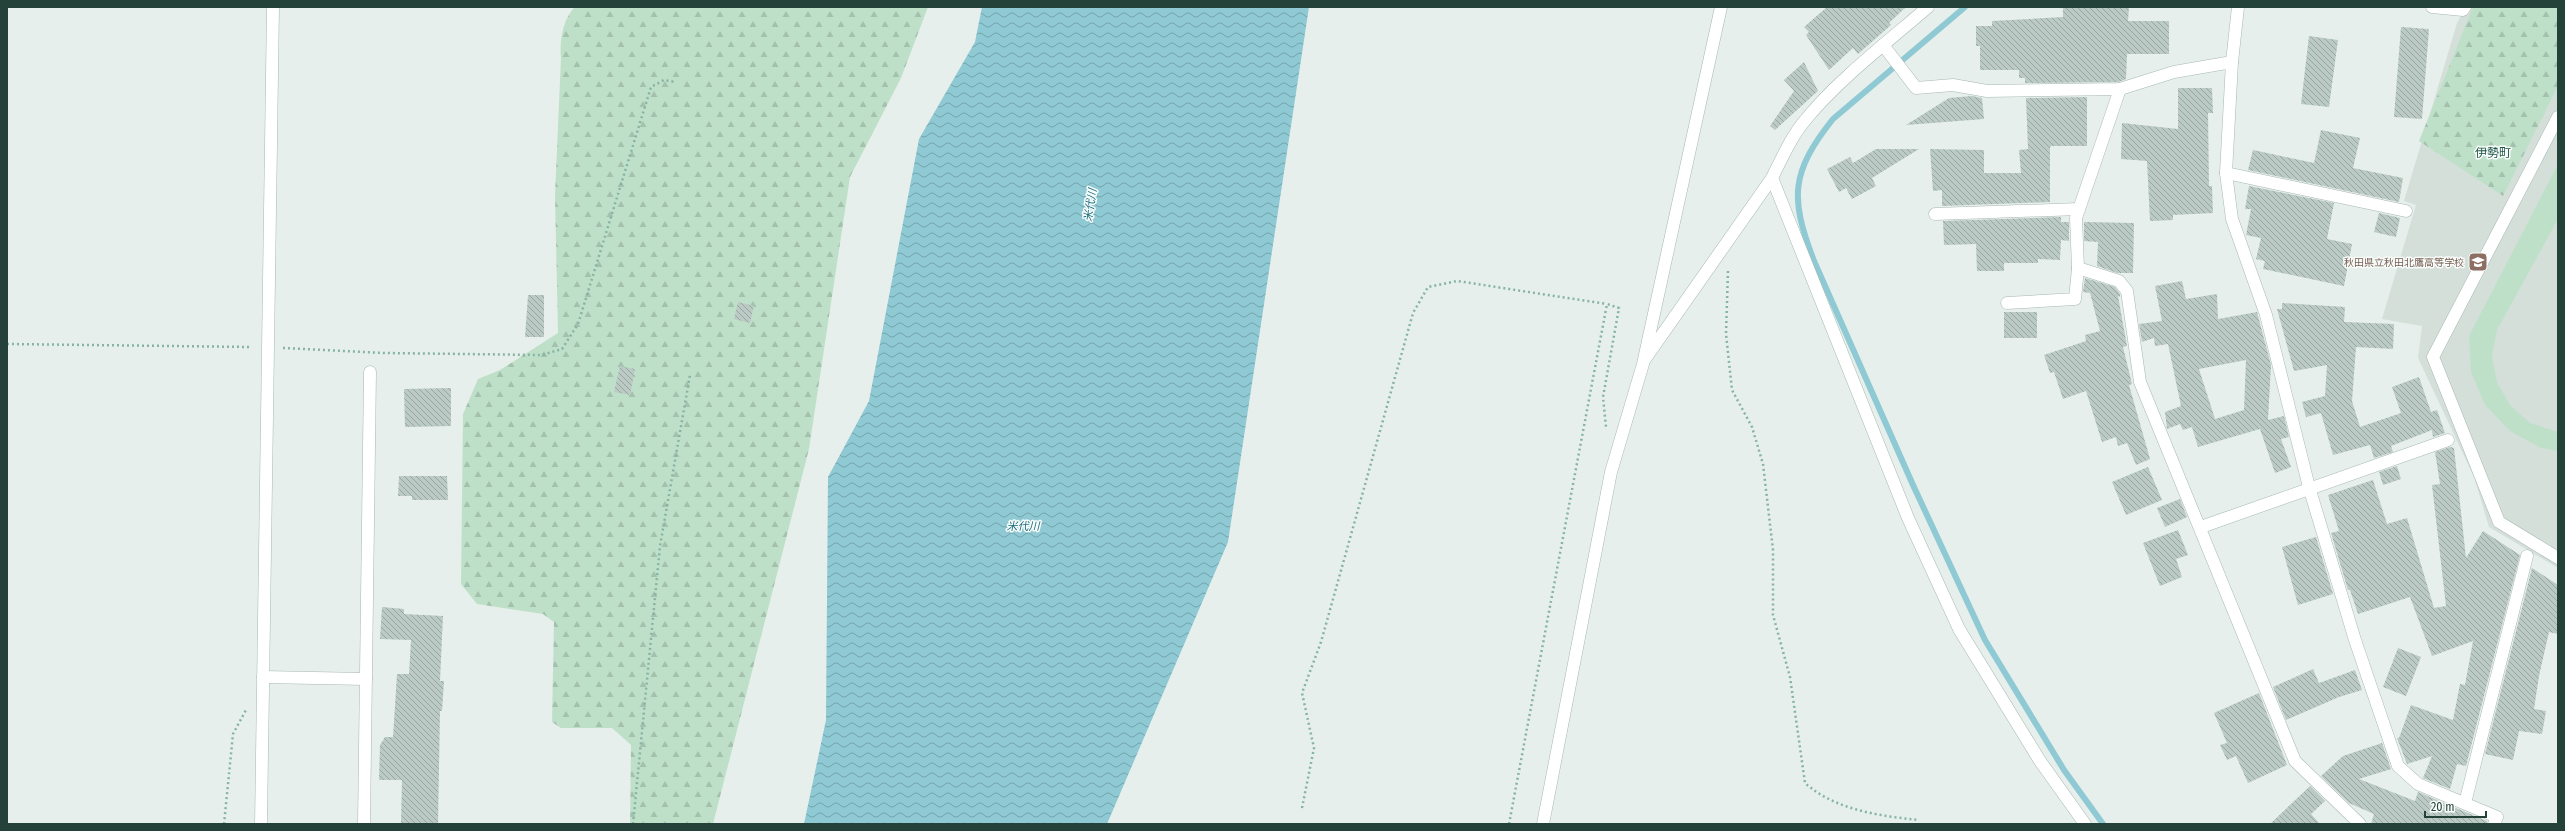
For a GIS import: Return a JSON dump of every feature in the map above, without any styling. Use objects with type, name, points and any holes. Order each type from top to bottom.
[{"type":"street","points":[[261,824],[273,7]]},
{"type":"street","points":[[1543,824],[1611,472],[1642,364],[1721,7]]},
{"type":"street","points":[[1642,364],[1772,178],[1787,148],[1807,118],[1883,45],[1928,7]]},
{"type":"street","points":[[2238,7],[2232,62],[2226,173],[2232,219],[2266,315],[2309,487],[2355,640],[2398,766],[2418,784],[2497,817],[2494,824]]},
{"type":"street","points":[[2432,7],[2463,10],[2465,7]]},
{"type":"street","points":[[1883,45],[1891,58],[1916,88],[1953,85],[1987,91],[2120,89],[2174,72],[2232,62]]},
{"type":"street","points":[[2007,303],[2075,299],[2078,268],[2076,218],[2120,89]]},
{"type":"street","points":[[2558,118],[2433,357],[2499,522],[2558,558]]},
{"type":"street","points":[[2226,173],[2406,211]]},
{"type":"street","points":[[1772,178],[1908,518],[1959,629],[2040,761],[2085,824]]},
{"type":"street","points":[[1935,214],[2079,208]]},
{"type":"street","points":[[2078,268],[2119,281],[2127,291],[2140,382],[2201,527],[2295,761],[2360,824]]},
{"type":"street","points":[[364,824],[370,372]]},
{"type":"street","points":[[2201,527],[2309,487],[2448,440]]},
{"type":"street","points":[[2465,803],[2527,556]]},
{"type":"street","points":[[263,677],[366,679]]},
{"type":"path","points":[[7,344],[267,347],[385,353],[534,355],[562,349],[578,324],[651,87],[664,80],[675,82]]},
{"type":"path","points":[[1729,263],[1726,334],[1732,390],[1752,427],[1763,464],[1773,550],[1773,615],[1790,677],[1805,783],[1818,795],[1872,815],[1919,820]]},
{"type":"path","points":[[1302,808],[1314,748],[1302,693],[1321,642],[1413,313],[1428,287],[1457,281],[1607,304],[1619,308],[1603,397],[1607,434]]},
{"type":"path","points":[[1510,824],[1607,304]]},
{"type":"path","points":[[633,824],[660,546],[690,375]]},
{"type":"path","points":[[224,824],[233,734],[249,702]]},
{"type":"shaded area","name":"秋田県立秋田北鷹高等学校","points":[[2466,7],[2558,7],[2558,568],[2489,527],[2474,477],[2418,358],[2422,326],[2382,319],[2416,205],[2404,201],[2457,23]]},
{"type":"green space","points":[[575,7],[928,7],[901,78],[850,177],[809,449],[713,824],[630,824],[631,745],[612,728],[561,728],[552,722],[554,622],[543,614],[477,604],[461,584],[463,414],[478,379],[500,370],[558,333],[555,195],[561,38],[567,17]]},
{"type":"green space","points":[[2473,7],[2558,7],[2558,86],[2503,196],[2419,141]]},
{"type":"green space","points":[[2558,164],[2558,219],[2497,330],[2492,356],[2497,382],[2510,405],[2530,423],[2558,432],[2558,451],[2541,448],[2510,431],[2485,405],[2471,372],[2469,336]]},
{"type":"water","name":"米代川","points":[[982,7],[1309,7],[1228,542],[1107,824],[804,824],[826,720],[828,477],[869,401],[919,139],[975,42]]},
{"type":"building","points":[[1827,7],[1906,7],[1889,23],[1891,25],[1858,54],[1853,48],[1829,70],[1806,35],[1809,32],[1804,27]]},
{"type":"building","points":[[2063,7],[2129,7],[2128,21],[2169,21],[2169,54],[2127,54],[2126,79],[2119,82],[2025,83],[2025,78],[2019,78],[2019,70],[1980,70],[1980,46],[1976,46],[1976,26],[1992,26],[1992,21],[2063,17]]},
{"type":"building","points":[[2401,27],[2429,29],[2422,119],[2394,117]]},
{"type":"building","points":[[2309,36],[2338,40],[2329,107],[2301,104]]},
{"type":"building","points":[[1804,62],[1818,91],[1775,130],[1770,126],[1794,91],[1784,80]]},
{"type":"building","points":[[2178,88],[2212,88],[2213,113],[2208,113],[2209,186],[2212,186],[2213,213],[2173,215],[2173,220],[2150,221],[2147,161],[2121,159],[2122,123],[2178,129]]},
{"type":"building","points":[[1972,96],[1982,98],[1984,119],[1906,125],[1949,98]]},
{"type":"building","points":[[2087,97],[2087,146],[2051,146],[2050,148],[2050,202],[1942,206],[1942,190],[1933,191],[1930,149],[1984,150],[1984,173],[2021,173],[2019,150],[2028,149],[2026,98]]},
{"type":"building","points":[[2321,130],[2360,138],[2353,168],[2403,178],[2399,202],[2248,170],[2253,150],[2314,163]]},
{"type":"building","points":[[1876,149],[1919,149],[1872,178],[1876,186],[1852,199],[1846,188],[1839,192],[1827,169],[1850,157],[1853,163]]},
{"type":"building","points":[[2249,186],[2334,203],[2327,239],[2352,244],[2344,286],[2263,269],[2265,261],[2256,259],[2261,238],[2246,235],[2251,209],[2245,209]]},
{"type":"building","points":[[2379,213],[2400,218],[2396,237],[2374,232]]},
{"type":"building","points":[[2061,217],[2061,222],[2069,222],[2069,241],[2061,240],[2060,260],[2038,259],[2038,263],[2004,263],[2004,271],[1977,271],[1976,244],[1944,245],[1943,221]]},
{"type":"building","points":[[2084,222],[2134,223],[2133,273],[2117,273],[2097,266],[2098,242],[2084,241]]},
{"type":"building","points":[[2085,278],[2115,287],[2120,294],[2120,297],[2118,296],[2127,346],[2123,347],[2132,384],[2129,385],[2150,459],[2136,465],[2127,443],[2118,446],[2116,437],[2102,442],[2086,391],[2063,399],[2054,372],[2050,373],[2044,355],[2086,341],[2085,335],[2100,331],[2090,293],[2083,292]]},
{"type":"building","points":[[2182,281],[2186,299],[2217,294],[2218,319],[2257,312],[2271,365],[2268,420],[2284,416],[2289,437],[2281,439],[2291,467],[2275,473],[2260,429],[2198,447],[2192,427],[2183,430],[2180,424],[2167,429],[2165,412],[2181,406],[2168,344],[2155,346],[2154,338],[2142,342],[2139,324],[2162,321],[2155,286]],"holes":[[[2246,360],[2244,410],[2215,419],[2199,369]]]},
{"type":"building","points":[[528,295],[544,295],[544,337],[525,337]]},
{"type":"building","points":[[738,302],[754,306],[750,323],[734,319]]},
{"type":"building","points":[[2282,303],[2345,307],[2344,322],[2394,324],[2393,349],[2356,347],[2352,401],[2360,427],[2401,413],[2392,387],[2419,377],[2431,412],[2437,410],[2445,433],[2433,437],[2432,430],[2391,446],[2393,452],[2374,458],[2370,445],[2333,455],[2321,413],[2306,417],[2302,402],[2325,396],[2327,365],[2294,371],[2277,309],[2282,309]]},
{"type":"building","points":[[2004,312],[2037,312],[2037,338],[2004,338]]},
{"type":"building","points":[[620,366],[635,369],[630,395],[614,392]]},
{"type":"building","points":[[451,388],[451,426],[405,427],[404,389]]},
{"type":"building","points":[[2450,447],[2454,448],[2466,558],[2483,531],[2520,555],[2466,766],[2457,764],[2450,789],[2423,778],[2432,756],[2407,764],[2397,738],[2399,738],[2411,705],[2453,720],[2460,684],[2465,685],[2473,641],[2432,656],[2410,597],[2358,614],[2350,590],[2348,590],[2331,533],[2339,531],[2328,495],[2373,480],[2387,524],[2407,518],[2434,608],[2446,606],[2432,485],[2440,484],[2435,452]]},
{"type":"building","points":[[2397,466],[2401,479],[2383,485],[2379,472]]},
{"type":"building","points":[[2148,467],[2162,500],[2126,515],[2112,482]]},
{"type":"building","points":[[399,476],[447,476],[448,500],[412,500],[412,496],[398,496]]},
{"type":"building","points":[[2180,499],[2187,517],[2165,527],[2157,508]]},
{"type":"building","points":[[2178,530],[2188,555],[2176,559],[2182,577],[2160,586],[2143,543]]},
{"type":"building","points":[[2316,537],[2333,594],[2298,605],[2282,547]]},
{"type":"building","points":[[2532,568],[2558,585],[2558,634],[2549,632],[2539,676],[2534,709],[2546,711],[2542,734],[2519,731],[2513,760],[2485,754]]},
{"type":"building","points":[[382,607],[404,609],[404,614],[443,616],[440,681],[444,681],[442,711],[440,711],[438,824],[401,824],[402,780],[379,780],[380,745],[385,737],[393,737],[397,674],[409,674],[411,640],[380,639]]},
{"type":"building","points":[[2398,648],[2421,657],[2406,696],[2383,687]]},
{"type":"building","points":[[2313,669],[2319,683],[2355,670],[2362,690],[2339,697],[2286,720],[2273,687]]},
{"type":"building","points":[[2259,693],[2287,765],[2248,783],[2236,756],[2227,760],[2220,745],[2227,743],[2214,713]]},
{"type":"building","points":[[2382,743],[2391,769],[2359,779],[2415,801],[2418,792],[2487,821],[2487,824],[2371,824],[2374,814],[2349,803],[2321,776],[2343,756]]},
{"type":"building","points":[[2310,786],[2325,801],[2311,814],[2320,824],[2270,824]]},
{"type":"waterway","points":[[1965,7],[1833,119],[1819,138],[1802,171],[1798,187],[1798,203],[1806,239],[1814,261],[1913,485],[1985,640],[2064,770],[2103,824]]},
{"type":"place","name":"秋田県立秋田北鷹高等学校","points":[[2478,262]]},
{"type":"district","name":"伊勢町","points":[[2493,153]]}]
